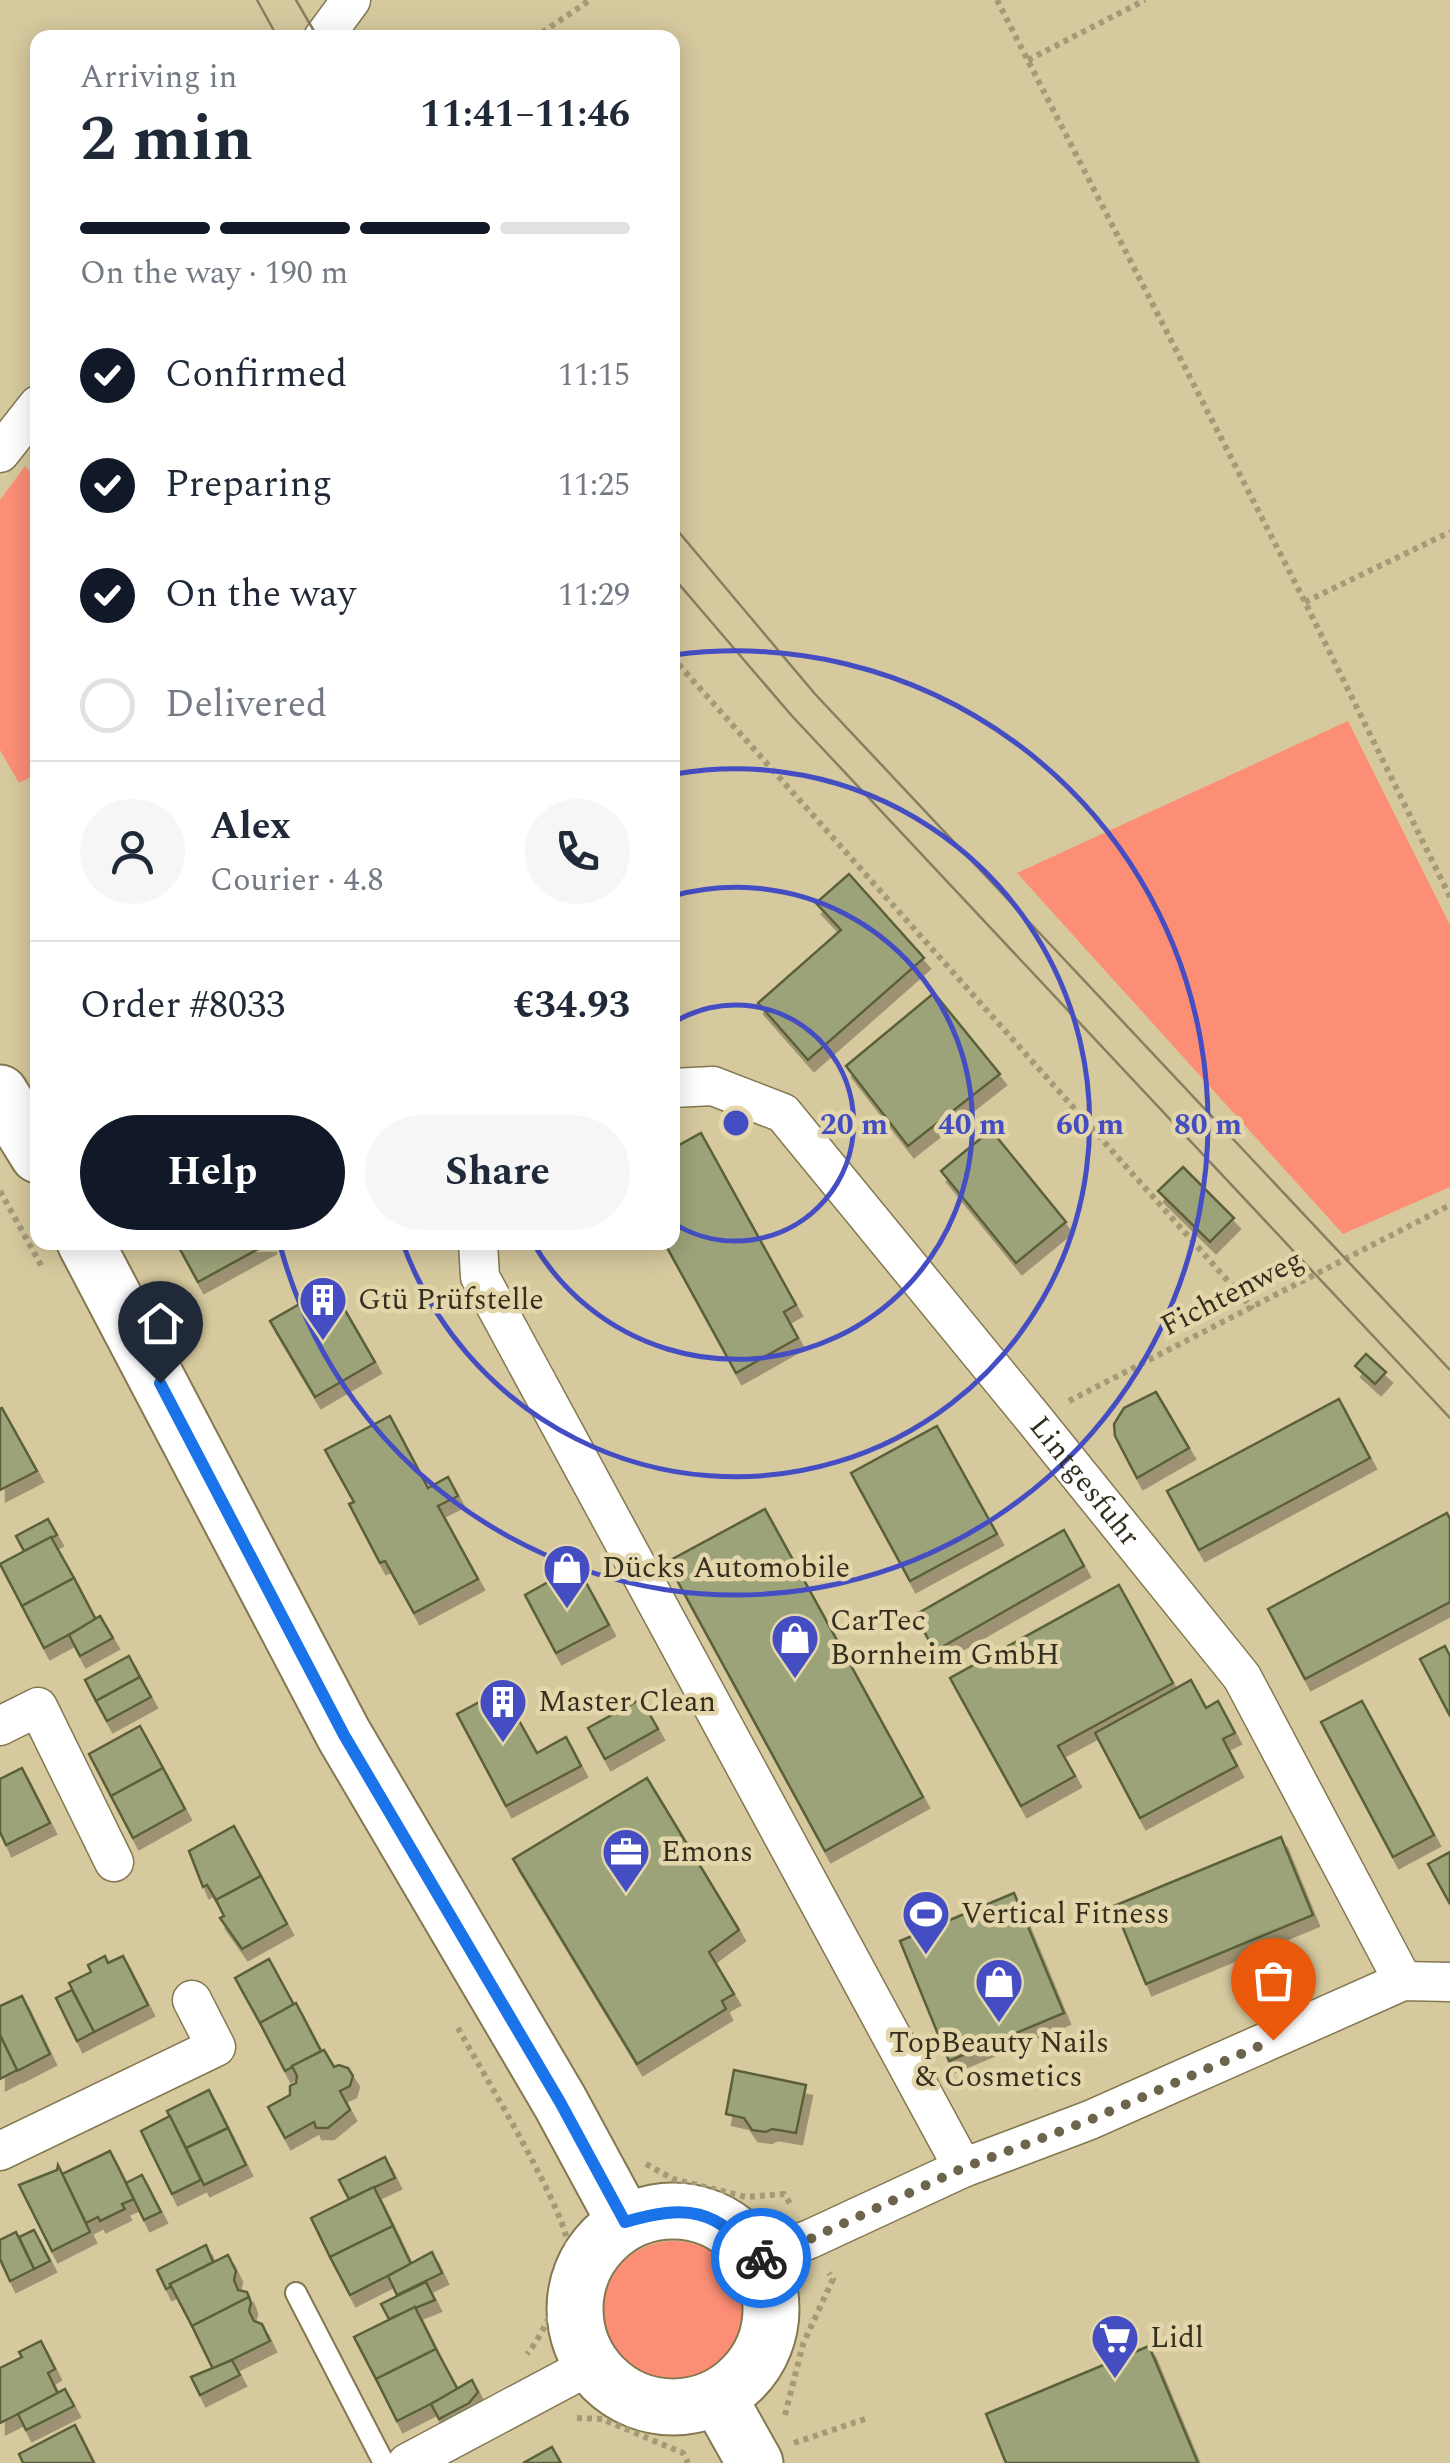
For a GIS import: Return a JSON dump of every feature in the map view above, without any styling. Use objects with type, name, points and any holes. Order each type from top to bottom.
[{"type":"main road","points":[[0,1092],[30,1142]]},
{"type":"main road","points":[[67,1260],[560,2102],[625,2222]]},
{"type":"main road","points":[[666,2210],[708,2217],[736,2233],[758,2259],[770,2295],[769,2334],[744,2378],[718,2397],[688,2407],[651,2406],[616,2390],[568,2377],[576,2286],[593,2250],[625,2222],[666,2210]]},
{"type":"main road","points":[[718,2397],[754,2463]]},
{"type":"street","points":[[329,30],[352,0]]},
{"type":"street","points":[[0,453],[30,415]]},
{"type":"street","name":"Lintgesfuhr","points":[[680,1088],[713,1086],[783,1113],[1034,1419],[1242,1677],[1403,1981]]},
{"type":"street","points":[[478,1250],[480,1277],[963,2168]]},
{"type":"street","points":[[0,1726],[38,1707],[114,1862]]},
{"type":"street","points":[[758,2259],[963,2168],[1090,2120],[1403,1981],[1450,1982]]},
{"type":"street","points":[[0,2151],[216,2047],[192,2000]]},
{"type":"street","points":[[407,2463],[568,2377]]},
{"type":"lane","points":[[296,2292],[384,2463]]},
{"type":"path","points":[[546,30],[590,0]]},
{"type":"path","points":[[996,0],[1450,896]]},
{"type":"path","points":[[1028,60],[1145,0]]},
{"type":"path","points":[[1304,602],[1450,532]]},
{"type":"path","points":[[680,665],[1253,1308]]},
{"type":"path","points":[[0,1191],[30,1222]]},
{"type":"path","name":"Fichtenweg","points":[[1034,1419],[1450,1204]]},
{"type":"path","points":[[456,2025],[559,2213],[569,2254],[544,2334],[523,2360],[568,2377],[563,2417],[602,2419],[683,2453],[688,2463]]},
{"type":"path","points":[[804,2440],[868,2418]]},
{"type":"shaded area","points":[[25,466],[30,472],[30,777],[19,783],[0,750],[0,500]]},
{"type":"shaded area","points":[[1348,721],[1450,925],[1450,1187],[1343,1234],[1017,873]]},
{"type":"shaded area","points":[[674,2241],[702,2247],[726,2263],[742,2287],[748,2315],[742,2343],[726,2367],[702,2383],[674,2389],[646,2383],[622,2367],[606,2343],[600,2315],[606,2287],[622,2263],[646,2247]]},
{"type":"building","points":[[849,874],[924,958],[808,1060],[758,1003],[841,930],[816,903]]},
{"type":"building","points":[[934,993],[1000,1074],[908,1146],[846,1066]]},
{"type":"building","points":[[991,1130],[1066,1222],[1016,1263],[941,1171]]},
{"type":"building","points":[[701,1133],[796,1305],[784,1312],[798,1338],[736,1373],[668,1250],[680,1250],[680,1145]]},
{"type":"building","points":[[1183,1167],[1234,1218],[1210,1242],[1158,1191]]},
{"type":"building","points":[[180,1250],[256,1250],[198,1282]]},
{"type":"building","name":"Gtü Prüfstelle","points":[[331,1286],[375,1362],[315,1397],[270,1321]]},
{"type":"building","points":[[1366,1354],[1386,1372],[1375,1384],[1355,1366]]},
{"type":"building","points":[[1156,1392],[1189,1448],[1137,1478],[1115,1436],[1114,1424],[1124,1408]]},
{"type":"building","points":[[1339,1399],[1370,1458],[1199,1550],[1167,1491]]},
{"type":"building","points":[[0,1409],[37,1471],[0,1490]]},
{"type":"building","points":[[390,1416],[428,1488],[448,1477],[458,1496],[438,1506],[478,1579],[414,1613],[385,1561],[380,1563],[349,1504],[354,1502],[325,1450]]},
{"type":"building","points":[[937,1426],[997,1534],[910,1581],[851,1473]]},
{"type":"building","name":"CarTec Bornheim GmbH","points":[[765,1509],[923,1797],[825,1851],[667,1562]]},
{"type":"building","points":[[1447,1513],[1450,1602],[1305,1679],[1268,1609]]},
{"type":"building","points":[[48,1519],[57,1535],[24,1551],[16,1536]]},
{"type":"building","points":[[1064,1530],[1084,1566],[935,1651],[915,1615]]},
{"type":"building","points":[[51,1537],[74,1578],[22,1606],[0,1564]]},
{"type":"building","name":"Dücks Automobile","points":[[577,1566],[609,1625],[556,1653],[525,1595]]},
{"type":"building","points":[[74,1578],[96,1620],[44,1648],[22,1606]]},
{"type":"building","points":[[1119,1585],[1173,1683],[1058,1746],[1075,1776],[1021,1806],[950,1678]]},
{"type":"building","points":[[100,1616],[113,1638],[80,1656],[69,1635]]},
{"type":"building","points":[[1445,1646],[1450,1656],[1450,1716],[1420,1659]]},
{"type":"building","points":[[129,1656],[140,1677],[96,1701],[85,1680]]},
{"type":"building","points":[[140,1677],[151,1697],[107,1721],[96,1701]]},
{"type":"building","points":[[1191,1680],[1206,1708],[1218,1701],[1235,1733],[1223,1739],[1237,1766],[1140,1818],[1095,1733]]},
{"type":"building","name":"Master Clean","points":[[502,1690],[537,1753],[566,1737],[581,1766],[506,1806],[457,1714]]},
{"type":"building","points":[[641,1699],[658,1729],[605,1759],[588,1728]]},
{"type":"building","points":[[1362,1701],[1434,1835],[1393,1857],[1321,1722]]},
{"type":"building","points":[[140,1726],[163,1768],[111,1796],[89,1754]]},
{"type":"building","points":[[22,1768],[50,1823],[6,1845],[0,1832],[0,1779]]},
{"type":"building","points":[[163,1768],[185,1809],[133,1838],[111,1796]]},
{"type":"building","name":"Emons","points":[[647,1778],[739,1930],[709,1952],[734,1994],[722,2001],[726,2009],[637,2064],[513,1859]]},
{"type":"building","points":[[234,1826],[261,1876],[216,1900],[207,1885],[203,1887],[189,1851]]},
{"type":"building","points":[[1281,1837],[1313,1915],[1146,1984],[1114,1906]]},
{"type":"building","points":[[1450,1852],[1450,1904],[1428,1864]]},
{"type":"building","points":[[261,1876],[287,1924],[242,1949],[220,1918],[224,1916],[216,1900]]},
{"type":"building","points":[[1014,1893],[1064,2013],[949,2061],[900,1941]]},
{"type":"building","points":[[105,1956],[108,1963],[123,1956],[148,2005],[94,2032],[69,1983],[91,1972],[88,1965]]},
{"type":"building","points":[[269,1959],[294,2005],[260,2023],[235,1978]]},
{"type":"building","points":[[72,1990],[94,2032],[77,2041],[56,1998]]},
{"type":"building","points":[[22,1996],[50,2054],[17,2071],[0,2035],[0,2006]]},
{"type":"building","points":[[296,2003],[321,2051],[285,2071],[260,2023]]},
{"type":"building","points":[[0,2035],[17,2070],[0,2079]]},
{"type":"building","points":[[324,2050],[334,2067],[348,2068],[353,2076],[350,2086],[340,2091],[350,2110],[328,2128],[316,2128],[314,2122],[285,2138],[268,2107],[290,2095],[290,2086],[296,2083],[297,2076],[292,2066]]},
{"type":"building","points":[[734,2070],[806,2085],[796,2133],[752,2130],[744,2118],[726,2114]]},
{"type":"building","points":[[209,2090],[228,2128],[186,2148],[167,2111]]},
{"type":"building","points":[[170,2116],[201,2180],[172,2194],[141,2131]]},
{"type":"building","points":[[228,2128],[246,2165],[204,2185],[186,2148]]},
{"type":"building","points":[[110,2151],[134,2199],[122,2204],[125,2209],[86,2223],[62,2174]]},
{"type":"building","points":[[385,2157],[395,2178],[349,2199],[339,2180]]},
{"type":"building","points":[[58,2165],[90,2232],[52,2251],[19,2185],[57,2170]]},
{"type":"building","points":[[142,2175],[161,2212],[144,2220],[126,2183]]},
{"type":"building","points":[[374,2187],[393,2226],[330,2257],[311,2218]]},
{"type":"building","points":[[393,2226],[411,2264],[350,2295],[330,2257]]},
{"type":"building","points":[[34,2230],[50,2261],[34,2269],[19,2237]]},
{"type":"building","points":[[16,2232],[34,2269],[10,2281],[0,2259],[0,2240]]},
{"type":"building","points":[[206,2245],[213,2262],[166,2289],[157,2270]]},
{"type":"building","points":[[432,2252],[442,2273],[397,2295],[388,2276]]},
{"type":"building","points":[[228,2255],[236,2271],[238,2290],[247,2292],[249,2297],[192,2326],[170,2284]]},
{"type":"building","points":[[426,2282],[435,2300],[389,2319],[381,2304]]},
{"type":"building","points":[[249,2297],[249,2311],[254,2321],[262,2324],[270,2341],[213,2369],[192,2326]]},
{"type":"building","points":[[415,2307],[436,2349],[376,2379],[354,2337]]},
{"type":"building","points":[[41,2341],[55,2369],[48,2373],[58,2394],[0,2423],[0,2368]]},
{"type":"building","name":"Lidl","points":[[1149,2346],[1198,2463],[1006,2463],[986,2414]]},
{"type":"building","points":[[436,2349],[458,2390],[397,2421],[376,2379]]},
{"type":"building","points":[[232,2360],[240,2375],[200,2395],[191,2377]]},
{"type":"building","points":[[472,2380],[478,2392],[469,2403],[439,2419],[431,2404]]},
{"type":"building","points":[[65,2389],[74,2406],[26,2430],[18,2414]]},
{"type":"building","points":[[75,2425],[94,2463],[23,2463],[19,2454]]},
{"type":"building","points":[[552,2447],[561,2463],[523,2463]]},
{"type":"tram line","points":[[257,0],[274,30]]},
{"type":"tram line","points":[[296,0],[313,30]]},
{"type":"tram line","points":[[680,534],[815,694],[1450,1370]]},
{"type":"tram line","points":[[680,585],[792,716],[1450,1418]]},
{"type":"way so far","points":[[761,2258],[963,2168],[1090,2120],[1273,2040]]},
{"type":"place","name":"Gtü Prüfstelle","points":[[323,1342]]},
{"type":"place","name":"Dücks Automobile","points":[[567,1610]]},
{"type":"place","name":"CarTec Bornheim GmbH","points":[[795,1680]]},
{"type":"place","name":"Master Clean","points":[[503,1744]]},
{"type":"place","name":"Emons","points":[[626,1894]]},
{"type":"place","name":"Vertical Fitness","points":[[926,1956]]},
{"type":"place","name":"TopBeauty Nails & Cosmetics","points":[[999,2024]]},
{"type":"place","name":"Lidl","points":[[1115,2380]]},
{"type":"route","points":[[160,1383],[344,1735],[560,2102],[625,2222],[666,2210],[708,2217],[736,2233],[761,2258]]}]
